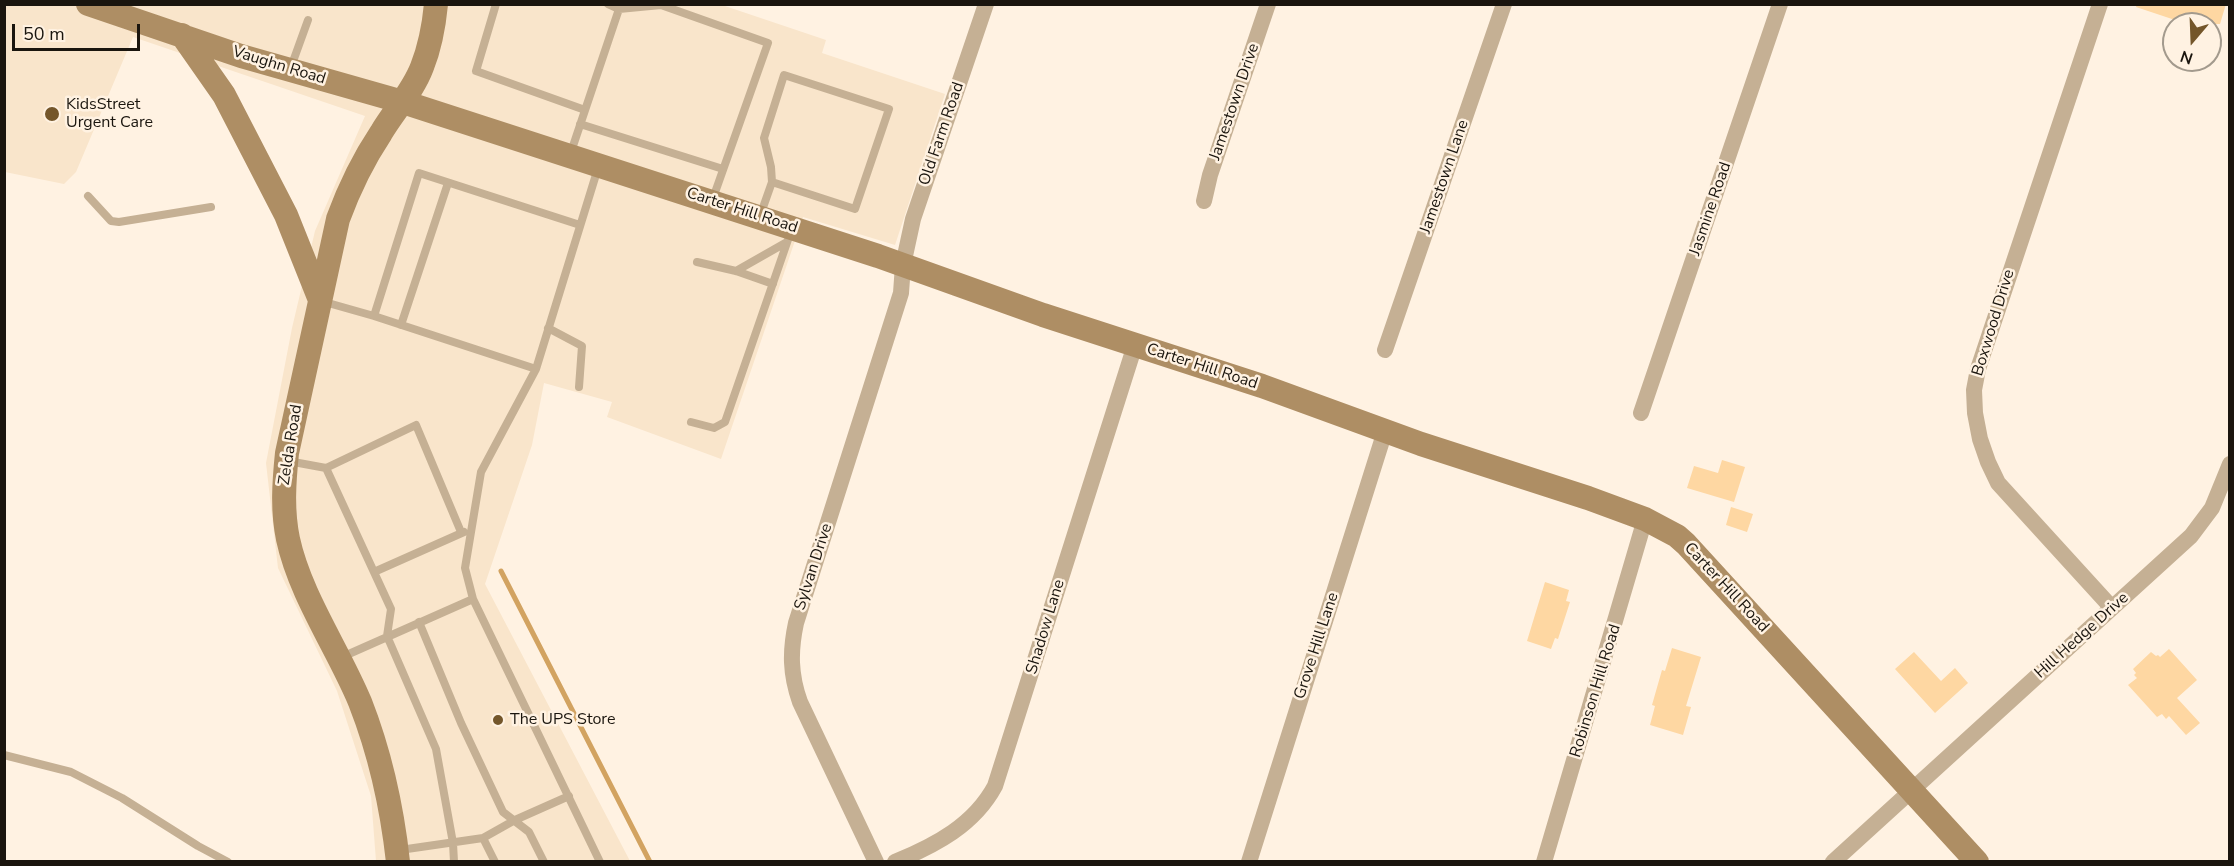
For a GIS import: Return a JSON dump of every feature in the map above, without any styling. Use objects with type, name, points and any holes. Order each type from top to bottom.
[{"type":"main road","name":"Vaughn Road","points":[[88,4],[290,70],[403,102]]},
{"type":"main road","points":[[403,102],[422,69],[436,4]]},
{"type":"main road","points":[[182,35],[224,95],[286,215],[320,300]]},
{"type":"main road","name":"Carter Hill Road","points":[[403,102],[760,217],[790,235],[903,265],[1043,315],[1262,386],[1385,431],[1645,519],[1677,536],[1686,544],[1977,861]]},
{"type":"main road","name":"Zelda Road","points":[[397,856],[387,791],[375,746],[359,702],[296,567],[283,503],[286,460],[338,219],[347,195],[381,132],[403,102]]},
{"type":"street","name":"Old Farm Road","points":[[903,265],[913,219],[986,4]]},
{"type":"street","name":"Jamestown Drive","points":[[1204,201],[1210,175],[1268,4]]},
{"type":"street","name":"Jamestown Lane","points":[[1385,350],[1504,4]]},
{"type":"street","name":"Jasmine Road","points":[[1641,413],[1780,4]]},
{"type":"street","name":"Boxwood Drive","points":[[2100,4],[1997,307],[1974,390],[1975,413],[1980,439],[1998,483],[2112,608]]},
{"type":"street","name":"Sylvan Drive","points":[[876,861],[800,702],[792,678],[791,657],[796,623],[902,293],[903,265]]},
{"type":"street","name":"Shadow Lane","points":[[895,861],[962,827],[982,807],[995,786],[1135,345]]},
{"type":"street","name":"Grove Hill Lane","points":[[1249,861],[1385,431]]},
{"type":"street","name":"Hill Hedge Drive","points":[[1833,861],[2191,536],[2205,520],[2221,488],[2229,464]]},
{"type":"street","name":"Robinson Hill Road","points":[[1544,861],[1645,519]]},
{"type":"lane","points":[[496,4],[476,70],[585,110]]},
{"type":"lane","points":[[608,4],[619,9],[661,5],[768,43],[712,201]]},
{"type":"lane","points":[[569,156],[619,9]]},
{"type":"lane","points":[[290,70],[308,20]]},
{"type":"lane","points":[[760,217],[772,182],[764,138],[784,75],[889,109],[855,209],[772,182]]},
{"type":"lane","points":[[580,124],[723,169]]},
{"type":"lane","points":[[599,165],[536,369],[482,472],[465,568],[473,598],[600,861]]},
{"type":"lane","points":[[374,316],[419,173],[580,225]]},
{"type":"lane","points":[[401,325],[448,183]]},
{"type":"lane","points":[[88,196],[111,221],[118,222],[211,207]]},
{"type":"lane","points":[[736,271],[790,235]]},
{"type":"lane","points":[[691,422],[714,428],[725,422],[790,235]]},
{"type":"lane","points":[[697,262],[736,271],[773,284]]},
{"type":"lane","points":[[320,300],[536,369]]},
{"type":"lane","points":[[548,328],[582,346],[579,387]]},
{"type":"lane","points":[[286,460],[326,468],[416,425],[461,532]]},
{"type":"lane","points":[[326,468],[391,609],[387,636],[436,749],[453,843],[454,861]]},
{"type":"lane","points":[[374,572],[461,532],[471,533]]},
{"type":"lane","points":[[339,659],[473,598]]},
{"type":"lane","points":[[419,622],[461,723],[503,812],[529,832],[544,861]]},
{"type":"lane","points":[[4,755],[71,772],[122,798],[198,846],[228,861]]},
{"type":"lane","points":[[397,856],[483,838],[515,820],[569,796]]},
{"type":"lane","points":[[483,838],[495,861]]},
{"type":"shaded area","points":[[4,5],[722,5],[826,40],[822,53],[945,94],[895,245],[803,217],[721,459],[607,417],[612,402],[544,383],[532,445],[485,584],[630,861],[376,861],[371,796],[337,691],[278,568],[266,463],[292,328],[315,231],[365,116],[133,37],[76,172],[64,184],[5,172]]},
{"type":"building","points":[[2137,4],[2226,4],[2222,17],[2222,12],[2162,12],[2162,16],[2136,7]]},
{"type":"building","points":[[1722,460],[1745,467],[1734,502],[1687,488],[1694,466],[1718,473]]},
{"type":"building","points":[[1731,507],[1753,514],[1747,532],[1726,525]]},
{"type":"building","points":[[1545,582],[1569,590],[1566,601],[1570,602],[1558,639],[1555,638],[1551,649],[1527,641]]},
{"type":"building","points":[[1672,648],[1701,657],[1686,706],[1691,707],[1683,735],[1650,725],[1655,706],[1652,705],[1662,670],[1665,671]]},
{"type":"building","points":[[2169,649],[2197,680],[2177,698],[2200,723],[2186,735],[2169,716],[2166,719],[2162,714],[2157,717],[2128,685],[2137,678],[2133,669],[2151,652],[2160,657]]},
{"type":"building","points":[[1914,652],[1941,681],[1955,668],[1968,683],[1935,713],[1895,669]]},
{"type":"waterway","points":[[501,571],[650,862]]},
{"type":"place","name":"KidsStreet Urgent Care","points":[[52,114]]},
{"type":"place","name":"The UPS Store","points":[[498,720]]}]
